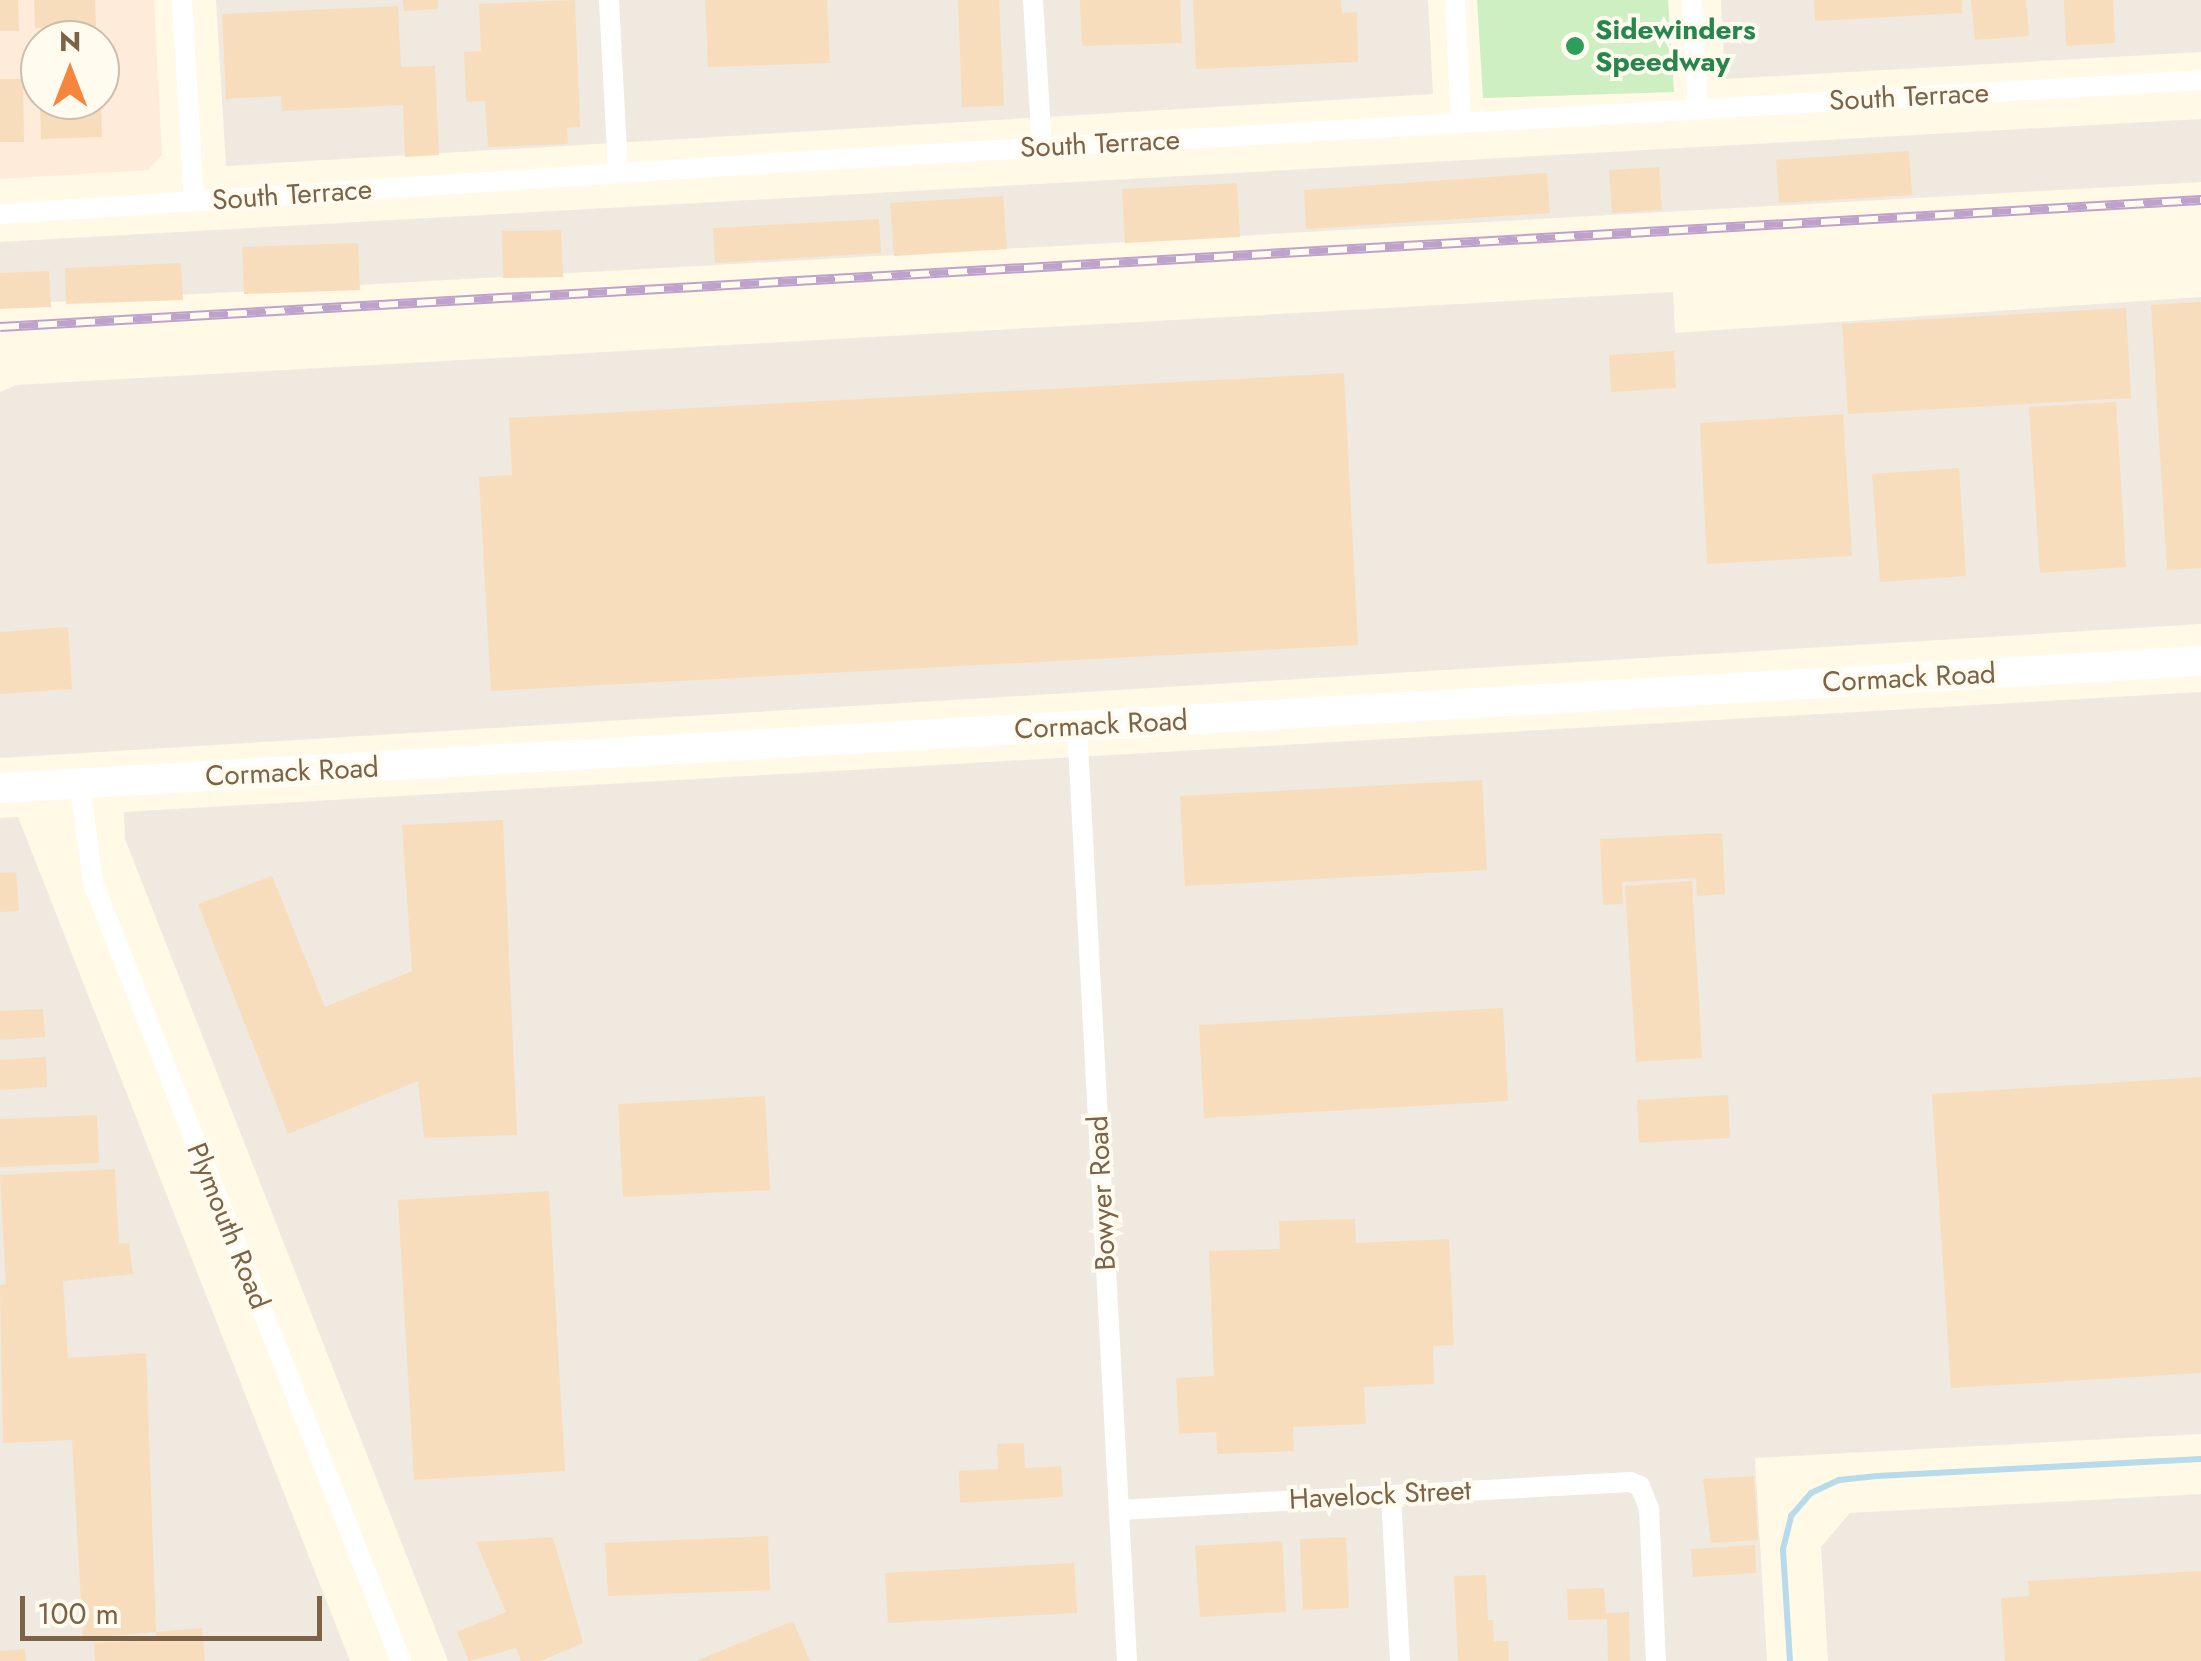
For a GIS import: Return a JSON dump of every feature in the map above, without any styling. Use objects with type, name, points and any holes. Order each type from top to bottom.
[{"type":"street","points":[[182,0],[194,201]]},
{"type":"street","points":[[609,0],[618,173]]},
{"type":"street","points":[[1034,0],[1042,147]]},
{"type":"street","points":[[1455,0],[1461,123]]},
{"type":"street","points":[[1692,0],[1698,109]]},
{"type":"street","name":"South Terrace","points":[[0,214],[1042,147],[2201,80]]},
{"type":"street","name":"Cormack Road","points":[[0,788],[2201,661]]},
{"type":"street","name":"Bowyer Road","points":[[1076,726],[1127,1661]]},
{"type":"street","name":"Plymouth Road","points":[[80,784],[98,896],[401,1661]]},
{"type":"street","name":"Havelock Street","points":[[1119,1510],[1620,1482],[1640,1486],[1648,1508],[1656,1661]]},
{"type":"street","points":[[1391,1494],[1400,1661]]},
{"type":"shaded area","points":[[0,0],[154,0],[162,155],[148,170],[0,179]]},
{"type":"shaded area","points":[[216,0],[1428,0],[1433,94],[226,166]]},
{"type":"shaded area","points":[[1721,0],[2201,0],[2201,52],[1725,79]]},
{"type":"shaded area","points":[[2201,119],[2201,182],[0,305],[0,242]]},
{"type":"shaded area","points":[[1673,292],[1675,333],[2201,297],[2201,624],[0,758],[0,392],[16,385]]},
{"type":"shaded area","points":[[2201,692],[2201,1434],[1755,1458],[1767,1661],[448,1661],[125,839],[124,812]]},
{"type":"shaded area","points":[[18,817],[350,1661],[0,1661],[0,818]]},
{"type":"shaded area","points":[[2201,1494],[2201,1661],[1828,1661],[1821,1547],[1850,1513]]},
{"type":"green space","name":"Sidewinders Speedway","points":[[1477,0],[1668,0],[1674,92],[1483,98]]},
{"type":"building","points":[[0,0],[18,0],[19,31],[0,31]]},
{"type":"building","points":[[34,0],[95,0],[96,20],[35,20]]},
{"type":"building","points":[[403,0],[438,0],[438,9],[404,11]]},
{"type":"building","points":[[575,0],[580,127],[567,128],[568,144],[488,147],[485,101],[466,102],[464,52],[481,51],[479,4]]},
{"type":"building","points":[[705,0],[827,0],[830,63],[708,67]]},
{"type":"building","points":[[958,0],[999,0],[1004,106],[962,107]]},
{"type":"building","points":[[1080,0],[1180,0],[1182,43],[1082,46]]},
{"type":"building","points":[[1193,0],[1341,0],[1342,13],[1357,12],[1358,62],[1196,69]]},
{"type":"building","points":[[1814,0],[1962,0],[1962,13],[1815,21]]},
{"type":"building","points":[[1971,0],[2026,0],[2029,36],[1975,40]]},
{"type":"building","points":[[2064,0],[2113,0],[2115,43],[2066,46]]},
{"type":"building","points":[[398,6],[401,67],[435,66],[439,155],[405,157],[403,105],[282,111],[281,96],[226,99],[222,14]]},
{"type":"building","points":[[0,79],[20,79],[24,142],[0,142]]},
{"type":"building","points":[[41,120],[102,120],[102,137],[41,139]]},
{"type":"building","points":[[1909,151],[1912,195],[1779,203],[1776,160]]},
{"type":"building","points":[[1659,167],[1662,210],[1612,213],[1609,170]]},
{"type":"building","points":[[1547,173],[1550,213],[1306,229],[1304,190]]},
{"type":"building","points":[[1237,183],[1240,237],[1125,243],[1122,189]]},
{"type":"building","points":[[1003,196],[1007,249],[894,256],[890,203]]},
{"type":"building","points":[[879,219],[881,253],[715,263],[713,228]]},
{"type":"building","points":[[561,230],[563,277],[503,278],[502,231]]},
{"type":"building","points":[[358,243],[360,290],[244,294],[242,247]]},
{"type":"building","points":[[181,263],[183,300],[66,304],[65,268]]},
{"type":"building","points":[[49,271],[51,307],[0,309],[0,273]]},
{"type":"building","points":[[2201,302],[2201,568],[2167,570],[2151,305]]},
{"type":"building","points":[[2126,308],[2131,398],[1848,414],[1842,324]]},
{"type":"building","points":[[1674,351],[1676,388],[1611,392],[1609,355]]},
{"type":"building","points":[[1344,373],[1358,645],[491,691],[479,477],[512,475],[509,418]]},
{"type":"building","points":[[2116,402],[2126,567],[2040,573],[2029,407]]},
{"type":"building","points":[[1843,414],[1852,556],[1707,564],[1700,423]]},
{"type":"building","points":[[1959,468],[1966,576],[1880,582],[1872,474]]},
{"type":"building","points":[[68,627],[72,689],[0,694],[0,632]]},
{"type":"building","points":[[1482,780],[1487,870],[1185,886],[1180,796]]},
{"type":"building","points":[[503,820],[517,1135],[424,1138],[418,1081],[288,1134],[198,904],[272,876],[325,1007],[412,971],[402,825]]},
{"type":"building","points":[[1722,833],[1725,894],[1697,896],[1696,878],[1622,882],[1623,904],[1603,905],[1600,839]]},
{"type":"building","points":[[16,872],[19,911],[0,912],[0,873]]},
{"type":"building","points":[[1692,881],[1702,1058],[1636,1062],[1625,886]]},
{"type":"building","points":[[1503,1008],[1508,1101],[1204,1118],[1199,1025]]},
{"type":"building","points":[[43,1009],[45,1037],[0,1040],[0,1011]]},
{"type":"building","points":[[46,1057],[47,1087],[0,1090],[0,1060]]},
{"type":"building","points":[[2201,1077],[2201,1373],[1951,1388],[1932,1094]]},
{"type":"building","points":[[1728,1095],[1730,1138],[1639,1143],[1637,1100]]},
{"type":"building","points":[[765,1096],[770,1190],[623,1197],[618,1104]]},
{"type":"building","points":[[97,1115],[99,1163],[0,1167],[0,1119]]},
{"type":"building","points":[[115,1169],[119,1243],[129,1243],[133,1274],[63,1281],[68,1358],[146,1353],[156,1632],[83,1638],[72,1440],[3,1443],[0,1285],[6,1284],[0,1175]]},
{"type":"building","points":[[549,1191],[565,1471],[414,1480],[398,1200]]},
{"type":"building","points":[[1355,1219],[1356,1243],[1449,1239],[1454,1345],[1433,1346],[1434,1384],[1364,1387],[1366,1424],[1293,1427],[1294,1451],[1217,1454],[1216,1432],[1179,1434],[1176,1378],[1214,1376],[1209,1251],[1280,1249],[1279,1221]]},
{"type":"building","points":[[1024,1443],[1025,1468],[1061,1466],[1063,1497],[960,1503],[959,1471],[998,1469],[997,1444]]},
{"type":"building","points":[[1754,1476],[1758,1540],[1711,1543],[1703,1479]]},
{"type":"building","points":[[768,1536],[770,1590],[608,1596],[605,1543]]},
{"type":"building","points":[[553,1537],[583,1643],[540,1661],[521,1661],[516,1648],[469,1661],[457,1632],[506,1612],[476,1542]]},
{"type":"building","points":[[1346,1537],[1349,1608],[1303,1610],[1300,1539]]},
{"type":"building","points":[[1282,1541],[1286,1612],[1200,1617],[1195,1546]]},
{"type":"building","points":[[1755,1545],[1756,1573],[1693,1577],[1691,1549]]},
{"type":"building","points":[[1074,1563],[1077,1613],[888,1623],[885,1573]]},
{"type":"building","points":[[2201,1571],[2201,1661],[2005,1661],[2001,1598],[2029,1596],[2028,1581]]},
{"type":"building","points":[[1486,1575],[1488,1620],[1493,1620],[1494,1641],[1508,1641],[1509,1661],[1458,1661],[1454,1576]]},
{"type":"building","points":[[1604,1588],[1606,1613],[1629,1612],[1630,1661],[1608,1661],[1607,1619],[1568,1620],[1567,1589]]},
{"type":"building","points":[[793,1621],[810,1661],[696,1661]]},
{"type":"building","points":[[202,1628],[205,1661],[95,1661],[94,1643],[157,1640],[156,1632]]},
{"type":"building","points":[[25,1649],[26,1661],[0,1661],[0,1651]]},
{"type":"waterway","points":[[1790,1661],[1783,1549],[1791,1516],[1811,1493],[1839,1480],[1877,1476],[2201,1459]]},
{"type":"railway","points":[[0,327],[2201,200]]},
{"type":"place","name":"Sidewinders Speedway","points":[[1575,46]]}]
